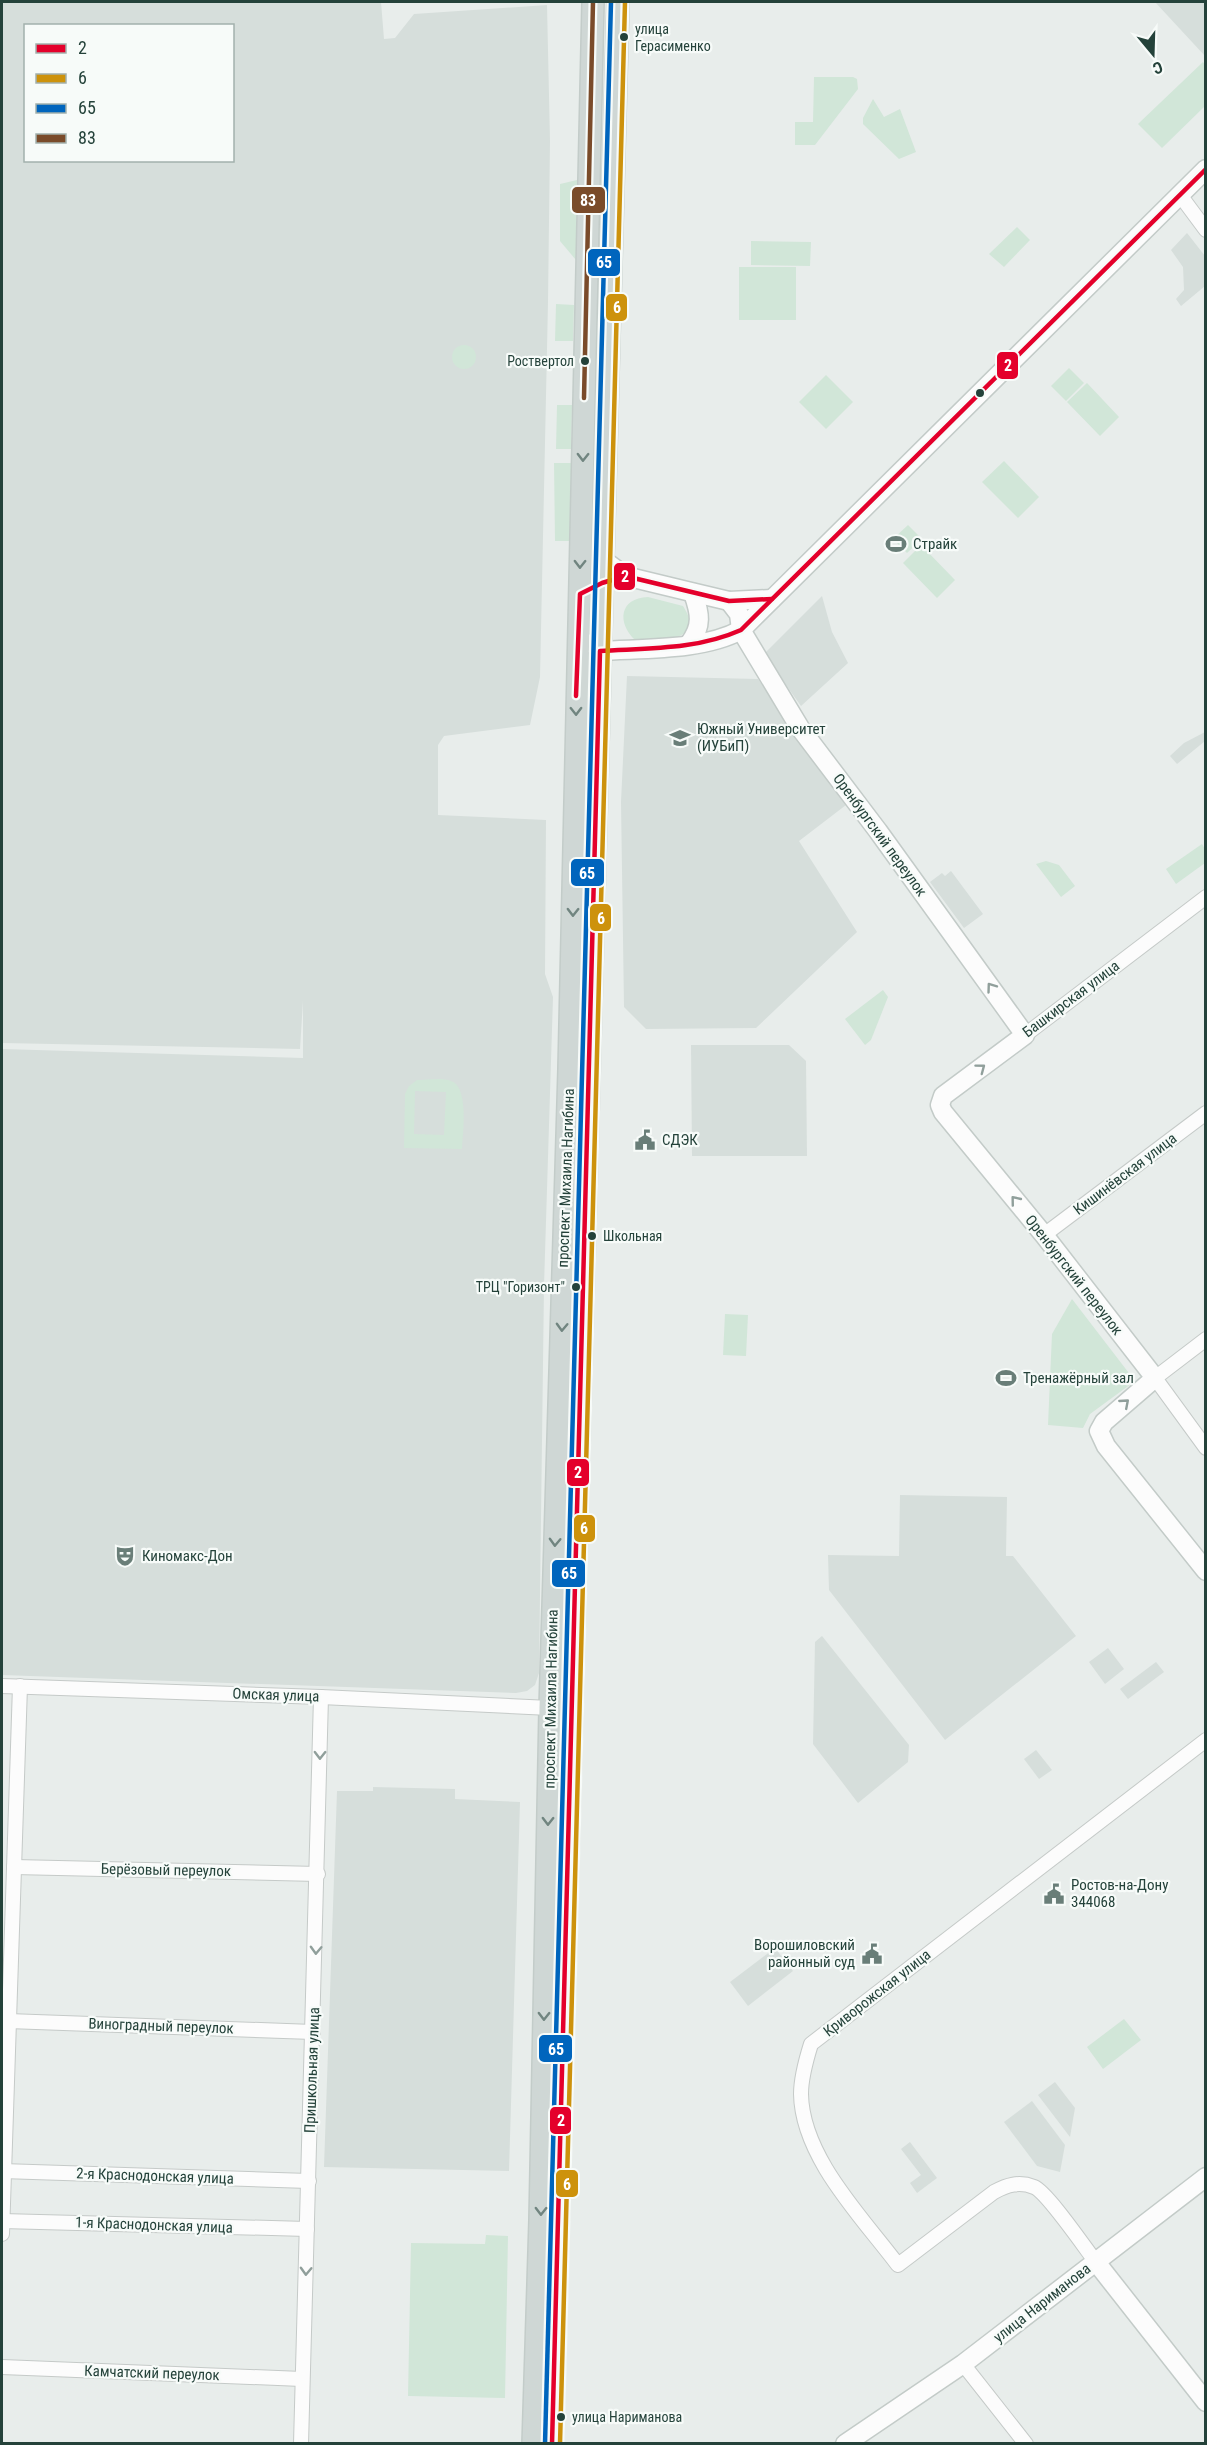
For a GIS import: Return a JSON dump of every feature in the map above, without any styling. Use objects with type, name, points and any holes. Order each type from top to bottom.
[{"type":"main road","name":"проспект Михаила Нагибина","points":[[533,2444],[540,2220],[550,1708],[580,632],[593,2]]},
{"type":"main road","name":"проспект Михаила Нагибина","points":[[552,2444],[618,2]]},
{"type":"street","points":[[580,632],[600,651],[689,644],[721,639],[741,630],[1206,169]]},
{"type":"street","points":[[1180,195],[1206,230]]},
{"type":"street","points":[[602,559],[625,576],[729,601],[772,599]]},
{"type":"street","points":[[580,594],[602,583],[625,576]]},
{"type":"street","points":[[689,644],[697,634],[700,620],[693,592]]},
{"type":"street","name":"Оренбургский переулок","points":[[729,601],[739,614],[741,630],[800,728],[879,831],[1025,1035]]},
{"type":"street","name":"Башкирская улица","points":[[940,1105],[943,1096],[1206,897]]},
{"type":"street","name":"Оренбургский переулок","points":[[940,1105],[943,1112],[1044,1235],[1155,1378],[1206,1448]]},
{"type":"street","name":"Кишинёвская улица","points":[[1044,1235],[1206,1113]]},
{"type":"street","points":[[1206,1339],[1155,1378],[1104,1422],[1100,1431],[1106,1446],[1206,1571]]},
{"type":"street","name":"Омская улица","points":[[2,1686],[321,1697],[550,1708]]},
{"type":"street","points":[[2,2234],[2,2171],[20,1686]]},
{"type":"street","name":"Пришкольная улица","points":[[301,2444],[321,1697]]},
{"type":"street","name":"Криворожская улица","points":[[1096,2262],[1051,2203],[1035,2187],[1009,2183],[898,2265],[830,2176],[814,2146],[802,2104],[801,2092],[805,2061],[811,2044],[1206,1740]]},
{"type":"street","name":"Берёзовый переулок","points":[[14,1867],[318,1874]]},
{"type":"street","name":"Виноградный переулок","points":[[8,2021],[313,2032]]},
{"type":"street","name":"2-я Краснодонская улица","points":[[2,2171],[309,2181]]},
{"type":"street","name":"улица Нариманова","points":[[845,2444],[963,2364],[1206,2178]]},
{"type":"street","name":"1-я Краснодонская улица","points":[[2,2221],[307,2229]]},
{"type":"street","points":[[1096,2262],[1206,2402]]},
{"type":"street","points":[[963,2364],[1026,2444]]},
{"type":"street","name":"Камчатский переулок","points":[[2,2367],[302,2379]]},
{"type":"shaded area","points":[[2,2],[381,2],[384,39],[395,38],[414,14],[547,5],[550,141],[540,677],[530,725],[444,736],[438,745],[438,815],[546,820],[545,974],[553,997],[544,1286],[539,1673],[535,1685],[527,1691],[516,1693],[2,1675],[2,1049],[303,1058],[303,1001],[300,1049],[2,1043]]},
{"type":"shaded area","points":[[1155,2],[1205,2],[1205,56]]},
{"type":"shaded area","points":[[1187,233],[1205,256],[1205,286],[1181,306],[1176,299],[1184,290],[1183,267],[1171,250]]},
{"type":"shaded area","points":[[822,596],[832,632],[848,663],[801,706],[764,654]]},
{"type":"shaded area","points":[[627,676],[758,679],[846,805],[799,841],[857,932],[756,1028],[646,1029],[624,1007],[621,802]]},
{"type":"shaded area","points":[[1205,732],[1205,741],[1177,764],[1170,756],[1184,743]]},
{"type":"shaded area","points":[[951,871],[983,914],[964,928],[930,882],[942,873],[945,876]]},
{"type":"shaded area","points":[[691,1045],[789,1045],[806,1061],[807,1156],[692,1156]]},
{"type":"shaded area","points":[[900,1495],[1007,1497],[1006,1556],[1013,1556],[1076,1636],[945,1740],[829,1590],[828,1555],[899,1556]]},
{"type":"shaded area","points":[[822,1636],[909,1745],[908,1762],[858,1803],[813,1744],[815,1642]]},
{"type":"shaded area","points":[[1108,1648],[1124,1669],[1105,1684],[1089,1662]]},
{"type":"shaded area","points":[[1156,1662],[1164,1672],[1128,1699],[1120,1689]]},
{"type":"shaded area","points":[[1036,1750],[1052,1770],[1039,1779],[1024,1759]]},
{"type":"shaded area","points":[[373,1787],[455,1789],[455,1799],[520,1802],[509,2171],[324,2167],[337,1791],[373,1791]]},
{"type":"shaded area","points":[[775,1948],[793,1971],[748,2006],[730,1982]]},
{"type":"shaded area","points":[[1055,2082],[1075,2108],[1070,2137],[1038,2095]]},
{"type":"shaded area","points":[[1032,2101],[1065,2145],[1060,2172],[1037,2166],[1004,2122]]},
{"type":"shaded area","points":[[910,2142],[937,2178],[917,2193],[910,2183],[921,2175],[901,2149]]},
{"type":"green space","points":[[1203,62],[1205,65],[1205,106],[1162,148],[1138,124]]},
{"type":"green space","points":[[814,77],[853,77],[857,79],[858,89],[815,145],[795,145],[795,122],[813,122]]},
{"type":"green space","points":[[873,99],[884,117],[900,109],[916,152],[899,159],[863,124],[863,118]]},
{"type":"green space","points":[[577,180],[576,260],[560,241],[560,184]]},
{"type":"green space","points":[[1017,227],[1030,240],[1004,267],[989,254]]},
{"type":"green space","points":[[751,241],[811,242],[810,266],[751,265]]},
{"type":"green space","points":[[739,267],[796,267],[796,320],[739,320]]},
{"type":"green space","points":[[556,304],[574,305],[573,341],[555,341]]},
{"type":"green space","points":[[464,345],[473,348],[476,357],[473,366],[464,369],[455,366],[452,357],[455,348]]},
{"type":"green space","points":[[1069,368],[1084,383],[1066,401],[1051,386]]},
{"type":"green space","points":[[826,375],[853,402],[826,429],[799,402]]},
{"type":"green space","points":[[1087,383],[1119,417],[1100,436],[1067,402]]},
{"type":"green space","points":[[557,405],[572,405],[571,449],[556,449]]},
{"type":"green space","points":[[1004,461],[1039,497],[1018,518],[982,482]]},
{"type":"green space","points":[[554,463],[571,463],[571,541],[555,541]]},
{"type":"green space","points":[[908,525],[922,539],[907,553],[893,539]]},
{"type":"green space","points":[[921,545],[955,580],[937,598],[903,563]]},
{"type":"green space","points":[[648,597],[683,606],[689,618],[689,627],[685,633],[666,639],[635,640],[625,626],[624,612],[631,602],[638,598]]},
{"type":"green space","points":[[1202,844],[1205,849],[1205,863],[1176,884],[1166,869]]},
{"type":"green space","points":[[1046,861],[1059,865],[1075,886],[1061,897],[1036,864]]},
{"type":"green space","points":[[883,990],[888,997],[871,1040],[865,1045],[845,1019]]},
{"type":"green space","points":[[434,1079],[451,1081],[457,1085],[464,1111],[462,1149],[404,1148],[405,1094],[409,1086],[417,1080]],"holes":[[[415,1091],[446,1092],[444,1135],[414,1134]]]},
{"type":"green space","points":[[1072,1299],[1135,1381],[1090,1414],[1083,1428],[1048,1425],[1052,1334]]},
{"type":"green space","points":[[725,1314],[748,1315],[746,1356],[723,1355]]},
{"type":"green space","points":[[1124,2019],[1141,2040],[1103,2069],[1087,2047]]},
{"type":"green space","points":[[486,2235],[508,2236],[505,2398],[408,2396],[411,2243],[485,2244]]},
{"type":"transit line","name":"83","points":[[584,398],[593,2]]},
{"type":"transit line","name":"65","points":[[545,2444],[611,2]]},
{"type":"transit line","name":"6","points":[[560,2444],[625,2]]},
{"type":"transit line","name":"2","points":[[552,2444],[600,651],[689,645],[724,637],[741,630],[1206,169]]},
{"type":"transit line","name":"2","points":[[576,696],[580,594],[602,583],[625,576],[729,601],[772,599]]},
{"type":"place","name":"улица Герасименко","points":[[624,37]]},
{"type":"place","name":"Роствертол","points":[[585,361]]},
{"type":"place","name":"Страйк","points":[[896,544]]},
{"type":"place","name":"Южный Университет (ИУБиП)","points":[[680,738]]},
{"type":"place","name":"СДЭК","points":[[645,1140]]},
{"type":"place","name":"Школьная","points":[[592,1236]]},
{"type":"place","name":"ТРЦ \"Горизонт\"","points":[[576,1287]]},
{"type":"place","name":"Тренажёрный зал","points":[[1006,1378]]},
{"type":"place","name":"Киномакс-Дон","points":[[125,1556]]},
{"type":"place","name":"Ростов-на-Дону 344068","points":[[1054,1894]]},
{"type":"place","name":"Ворошиловский районный суд","points":[[872,1954]]},
{"type":"place","name":"улица Нариманова","points":[[561,2417]]}]
